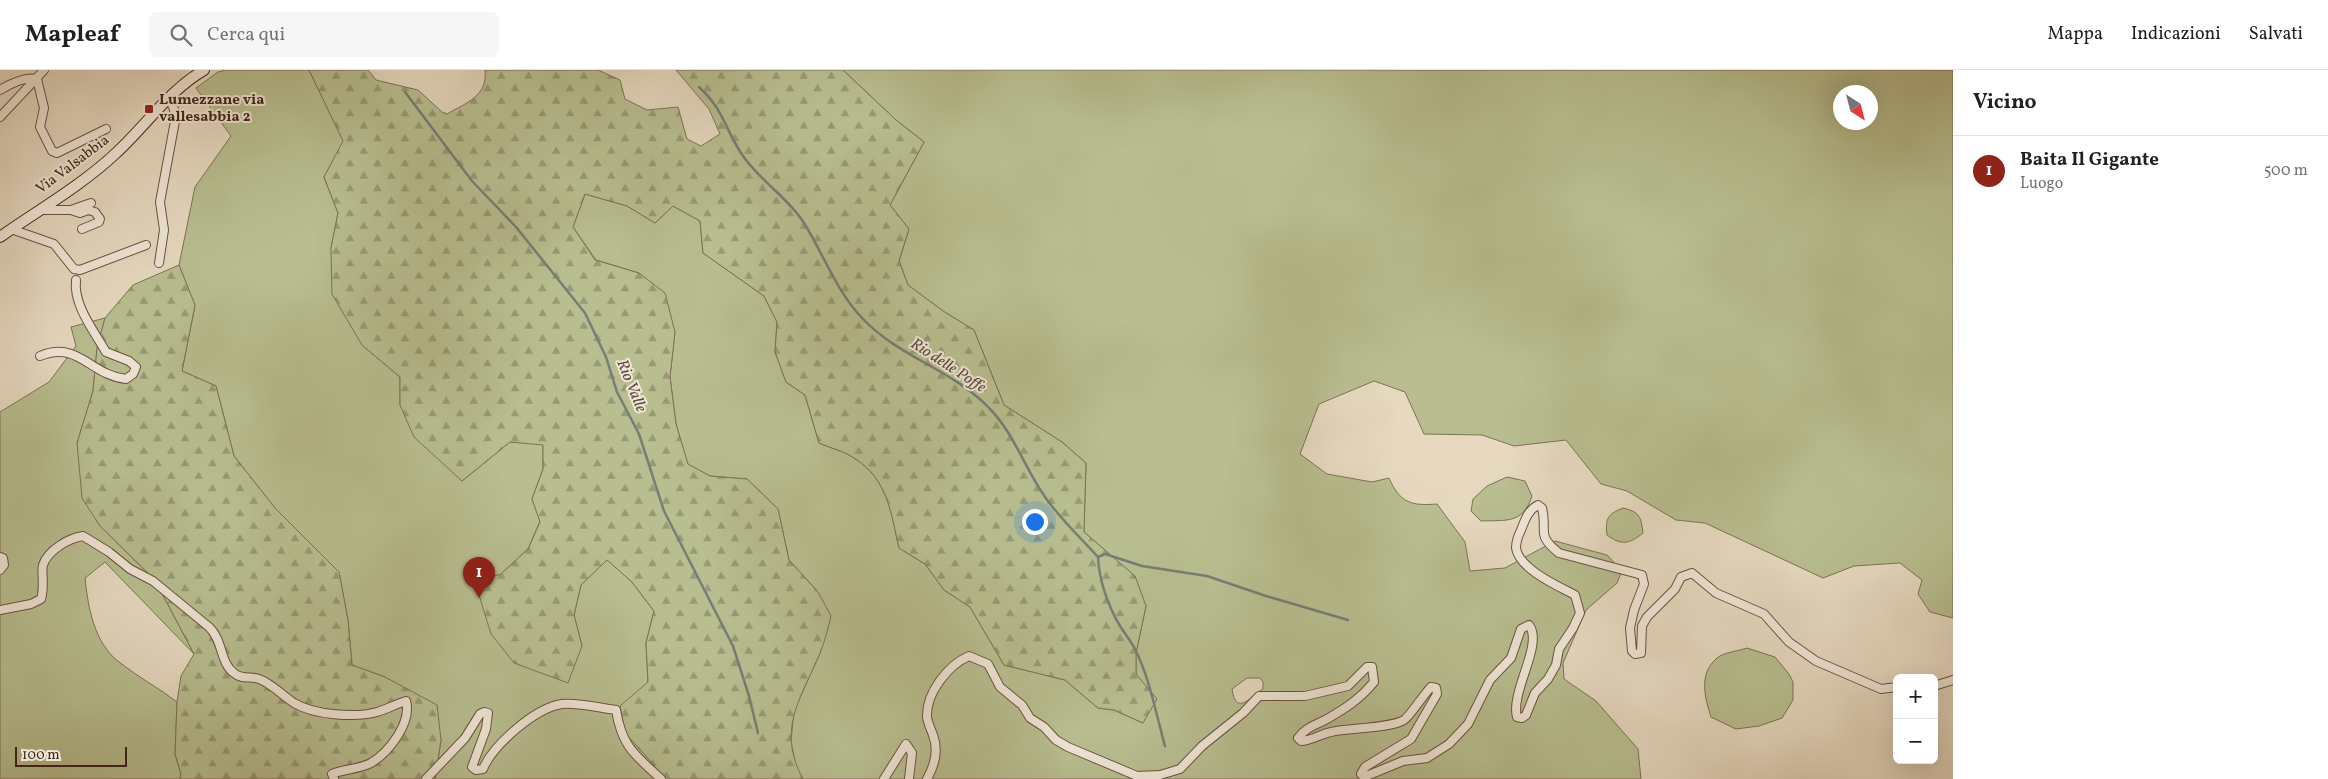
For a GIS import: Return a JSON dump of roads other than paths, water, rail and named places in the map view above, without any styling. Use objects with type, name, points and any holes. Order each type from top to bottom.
[{"type":"main road","name":"Via Valsabbia","points":[[0,237],[116,154],[169,98],[204,70]]},
{"type":"street","points":[[0,117],[44,70]]},
{"type":"street","points":[[0,90],[9,84],[31,78],[37,79]]},
{"type":"street","points":[[37,79],[44,108],[40,127],[52,151],[57,153],[106,129]]},
{"type":"street","points":[[159,263],[164,230],[160,202],[175,121],[174,109],[169,98]]},
{"type":"street","points":[[71,210],[91,203]]},
{"type":"street","points":[[39,210],[71,210],[80,213],[88,210],[95,212],[99,217],[99,222],[82,229]]},
{"type":"street","points":[[11,229],[54,244],[74,269],[80,270],[146,245]]},
{"type":"street","points":[[65,258],[81,290]]},
{"type":"street","points":[[40,356],[60,350],[81,358],[103,374],[126,379],[133,374],[136,367],[129,361],[106,352],[74,292],[76,280]]},
{"type":"street","points":[[927,779],[938,753],[927,715],[933,692],[949,670],[958,661],[968,656],[988,664],[1000,688],[1022,705],[1030,718],[1044,727],[1056,740],[1068,747],[1137,776],[1160,775],[1180,769],[1202,746],[1243,713],[1259,696],[1305,696],[1348,686],[1367,667],[1372,667],[1374,682],[1360,699],[1304,730],[1298,738],[1301,741],[1306,741],[1330,732],[1397,724],[1406,718],[1431,687],[1436,688],[1437,694],[1411,739],[1365,767],[1360,774],[1364,777],[1369,776],[1387,766],[1403,761],[1427,758],[1449,744],[1468,724],[1490,680],[1511,658],[1521,629],[1529,625],[1532,632],[1531,652],[1520,685],[1516,711],[1518,717],[1522,718],[1526,715],[1535,693],[1548,679],[1556,665],[1559,649],[1573,628],[1580,613],[1575,595],[1538,576],[1516,550],[1516,541],[1526,518],[1533,508],[1538,505],[1542,508],[1544,516],[1542,531],[1544,537],[1550,546],[1559,553],[1642,575],[1644,584],[1634,610],[1630,628],[1632,651],[1635,654],[1641,653],[1642,626],[1648,617],[1675,589],[1682,577],[1692,573],[1716,593],[1764,614],[1789,642],[1816,662],[1881,689],[1893,688]]},
{"type":"street","points":[[0,610],[30,604],[41,599],[44,589],[42,566],[59,547],[75,538],[83,536],[109,552],[130,569],[153,581],[216,634],[227,664],[233,673],[243,678],[259,679],[296,704],[323,712],[349,715],[376,712],[406,701],[407,706],[400,735],[370,763],[332,774],[334,779]]},
{"type":"street","points":[[0,558],[3,558],[4,565],[0,570]]},
{"type":"street","points":[[1938,685],[1953,680]]},
{"type":"street","points":[[426,779],[466,738],[480,714],[488,713],[486,729],[472,767],[476,770],[483,769],[488,756],[522,725],[548,708],[562,704],[616,710],[619,731],[631,752],[661,779]]},
{"type":"street","points":[[884,779],[906,744],[912,753],[909,779]]},
{"type":"waterway","name":"Rio delle Poffe","points":[[699,87],[714,103],[735,144],[748,163],[797,213],[845,297],[863,319],[893,344],[959,383],[989,408],[1012,438],[1036,483],[1049,502],[1062,519],[1098,557],[1102,584],[1108,601],[1120,626],[1132,643],[1145,672],[1165,746]]},
{"type":"waterway","name":"Rio Valle","points":[[405,92],[472,181],[516,227],[585,313],[606,357],[617,392],[639,434],[664,511],[733,646],[749,696],[758,733]]},
{"type":"waterway","points":[[1098,557],[1105,554],[1142,566],[1207,576],[1266,596],[1348,620]]},
{"type":"place","name":"Lumezzane via vallesabbia 2","points":[[149,109]]},
{"type":"place","name":"Baita Il Gigante","points":[[479,598]]}]
